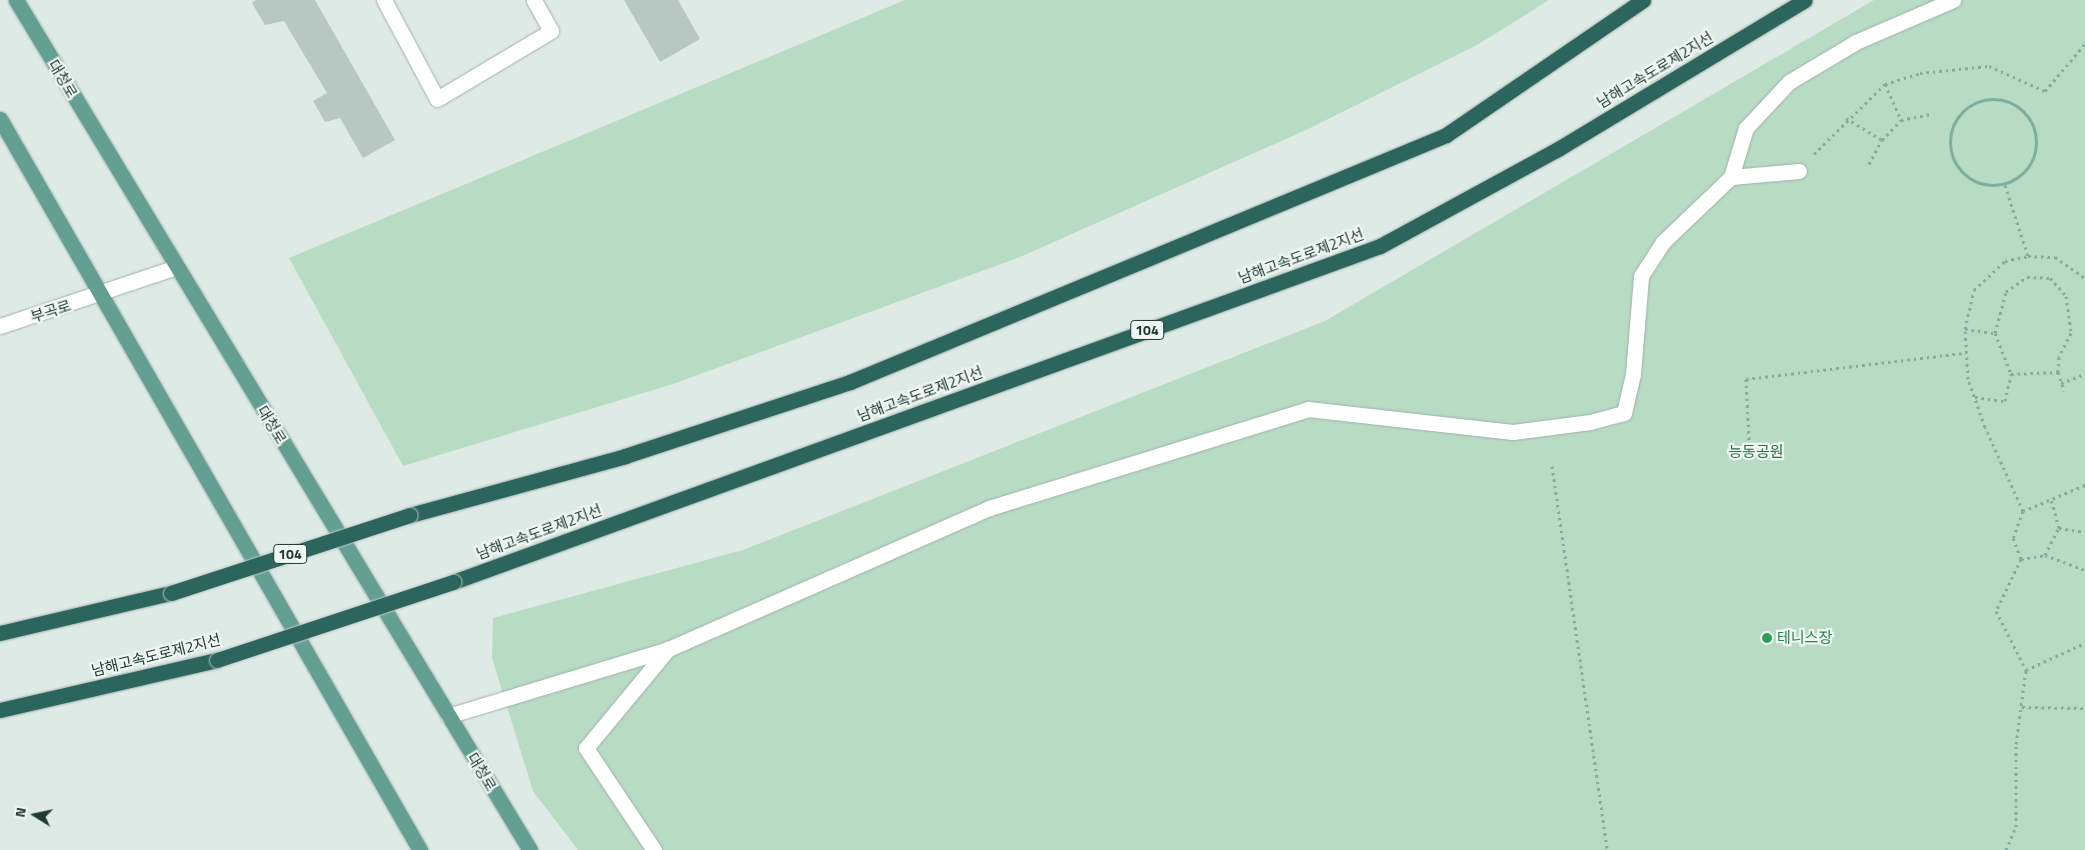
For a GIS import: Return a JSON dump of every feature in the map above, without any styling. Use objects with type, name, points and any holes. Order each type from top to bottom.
[{"type":"highway","name":"104","points":[[0,634],[171,593],[410,515],[624,456],[850,382],[1446,135],[1643,0]]},
{"type":"highway","name":"남해고속도로제2지선","points":[[0,710],[217,660],[453,582],[1380,246],[1558,149],[1805,0]]},
{"type":"main road","name":"대청로","points":[[16,0],[530,850]]},
{"type":"main road","points":[[0,118],[420,850]]},
{"type":"street","points":[[384,0],[437,99],[551,32],[534,0]]},
{"type":"street","points":[[448,716],[668,649],[989,508],[1308,408],[1513,432],[1590,422],[1624,413],[1633,374],[1642,276],[1663,242],[1731,177],[1746,128],[1789,82],[1856,42],[1953,0]]},
{"type":"street","points":[[1731,177],[1799,171]]},
{"type":"street","name":"부곡로","points":[[0,326],[101,295],[176,267]]},
{"type":"street","points":[[654,850],[586,748],[668,649]]},
{"type":"path","points":[[1799,171],[1846,118],[1885,84],[1920,73],[1988,66],[2045,91],[2085,44]]},
{"type":"path","points":[[1885,84],[1901,120]]},
{"type":"path","points":[[2005,100],[2018,106],[2035,129],[2037,143],[2028,169],[2005,185],[1977,183],[1964,175],[1953,157],[1950,135],[1955,121],[1976,102],[2005,100]]},
{"type":"path","points":[[1869,164],[1882,140],[1901,120],[1931,114]]},
{"type":"path","points":[[1846,118],[1882,140]]},
{"type":"path","points":[[2005,185],[2028,256]]},
{"type":"path","points":[[2024,511],[1975,397],[1965,353],[1966,329],[1974,290],[2005,261],[2028,256],[2055,257],[2085,278]]},
{"type":"path","points":[[1975,397],[2005,401],[2011,374],[1995,333],[2006,292],[2027,277],[2050,278],[2066,296],[2071,333],[2059,357],[2058,372],[2064,391]]},
{"type":"path","points":[[1966,329],[1995,333]]},
{"type":"path","points":[[1750,459],[1746,380],[1965,353]]},
{"type":"path","points":[[2011,374],[2058,372]]},
{"type":"path","points":[[2061,383],[2085,374]]},
{"type":"path","points":[[1552,466],[1608,850]]},
{"type":"path","points":[[2006,850],[2016,827],[2016,744],[2026,670],[1996,611],[2021,559],[2013,538],[2024,511],[2085,485]]},
{"type":"path","points":[[2045,555],[2059,528],[2051,499]]},
{"type":"path","points":[[2059,528],[2085,532]]},
{"type":"path","points":[[2021,559],[2045,555],[2085,570]]},
{"type":"path","points":[[2026,670],[2085,643]]},
{"type":"path","points":[[2022,707],[2085,708]]},
{"type":"green space","points":[[905,0],[1549,0],[1477,45],[1306,130],[1020,257],[673,384],[403,466],[289,258]]},
{"type":"green space","name":"능동공원","points":[[1874,0],[2085,0],[2085,850],[578,850],[533,791],[492,658],[493,618],[743,550],[1325,321]]},
{"type":"building","points":[[256,0],[315,0],[395,140],[363,158],[340,118],[325,122],[313,101],[327,93],[284,21],[265,25],[252,3]]},
{"type":"building","points":[[624,0],[678,0],[700,39],[660,62]]},
{"type":"place","name":"테니스장","points":[[1767,638]]}]
